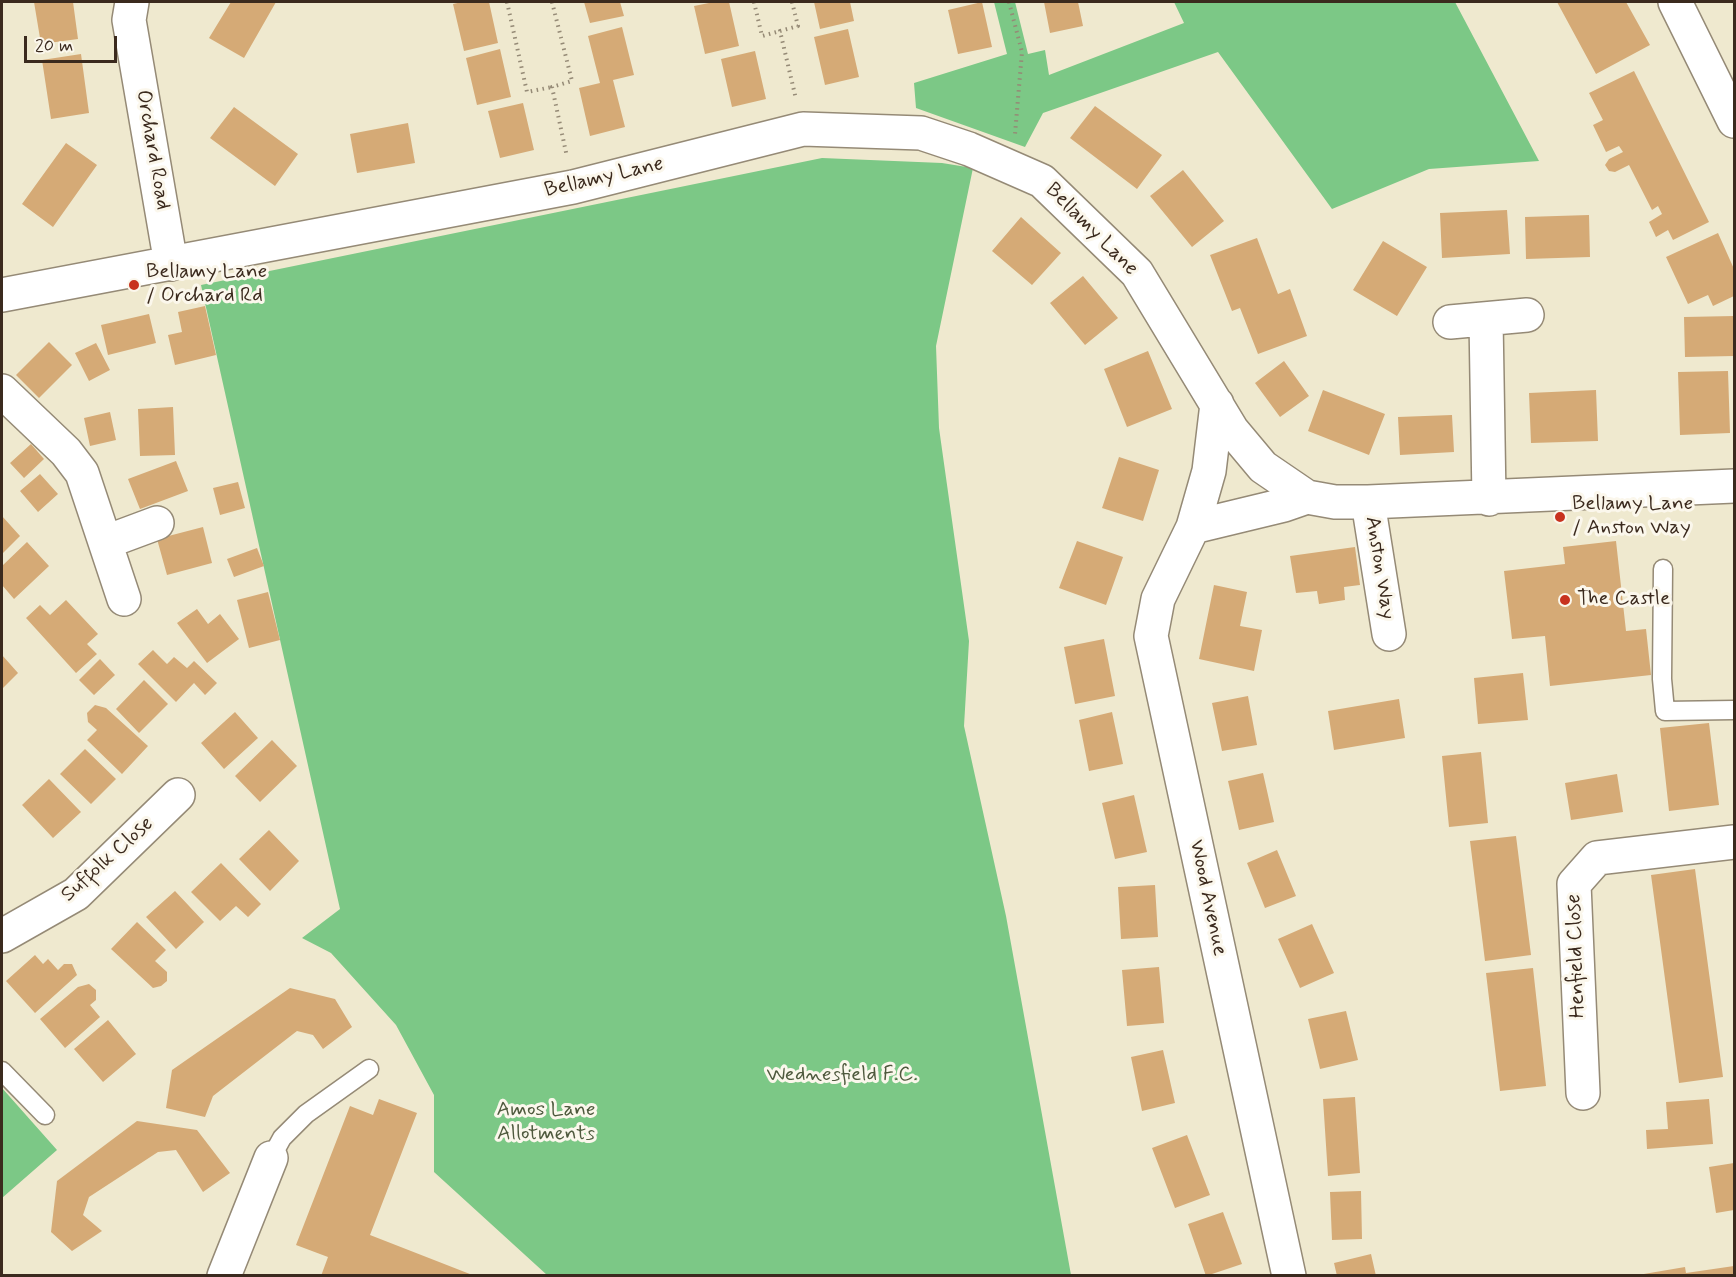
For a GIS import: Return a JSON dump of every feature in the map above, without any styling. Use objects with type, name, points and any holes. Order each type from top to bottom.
[{"type":"street","name":"Orchard Road","points":[[132,2],[129,20],[171,264]]},
{"type":"street","points":[[1676,2],[1734,121]]},
{"type":"street","name":"Bellamy Lane","points":[[2,295],[573,187],[803,129],[921,133],[969,149],[1042,181],[1137,273],[1232,430],[1263,466],[1307,496],[1335,502],[1368,502],[1490,499],[1734,486]]},
{"type":"street","points":[[1450,322],[1527,315]]},
{"type":"street","points":[[1486,320],[1490,499]]},
{"type":"street","points":[[2,391],[66,452],[81,473],[124,598]]},
{"type":"street","name":"Wood Avenue","points":[[1217,404],[1209,471],[1192,527],[1158,598],[1151,636],[1289,1275]]},
{"type":"street","points":[[1192,527],[1284,505],[1307,496]]},
{"type":"street","name":"Anston Way","points":[[1368,502],[1389,634]]},
{"type":"street","points":[[106,542],[157,523]]},
{"type":"street","name":"Suffolk Close","points":[[2,936],[76,894],[178,795]]},
{"type":"street","name":"Henfield Close","points":[[1583,1094],[1574,884],[1597,858],[1734,842]]},
{"type":"street","points":[[224,1275],[271,1158]]},
{"type":"lane","points":[[1663,568],[1662,679],[1665,711],[1734,710]]},
{"type":"lane","points":[[271,1158],[282,1138],[306,1114],[369,1069]]},
{"type":"lane","points":[[2,1071],[45,1115]]},
{"type":"path","points":[[507,2],[526,92],[572,81],[552,2]]},
{"type":"path","points":[[754,2],[762,36],[798,26],[792,2]]},
{"type":"path","points":[[1009,2],[1022,52],[1012,168]]},
{"type":"path","points":[[780,31],[803,129]]},
{"type":"path","points":[[552,87],[573,187]]},
{"type":"green space","points":[[994,2],[1015,2],[1028,54],[1045,50],[1049,75],[1184,23],[1174,2],[1455,2],[1539,161],[1429,169],[1332,209],[1218,52],[1043,113],[1025,147],[916,108],[914,83],[1007,54]]},
{"type":"green space","points":[[822,158],[942,163],[973,168],[936,346],[939,428],[969,641],[964,726],[1006,916],[1071,1275],[547,1275],[434,1172],[434,1095],[396,1025],[331,953],[302,938],[340,909],[201,285]]},
{"type":"green space","points":[[2,1088],[57,1150],[2,1198]]},
{"type":"building","points":[[34,2],[73,2],[78,39],[41,44]]},
{"type":"building","points":[[231,2],[276,2],[244,58],[209,38]]},
{"type":"building","points":[[489,2],[498,43],[464,51],[453,4]]},
{"type":"building","points":[[584,2],[620,2],[624,16],[590,23]]},
{"type":"building","points":[[729,2],[739,46],[705,54],[694,6]]},
{"type":"building","points":[[814,2],[850,2],[854,21],[820,29]]},
{"type":"building","points":[[982,2],[992,47],[958,54],[948,10]]},
{"type":"building","points":[[1044,2],[1078,2],[1083,26],[1050,33]]},
{"type":"building","points":[[1557,2],[1626,2],[1650,45],[1596,74]]},
{"type":"building","points":[[622,27],[634,75],[613,80],[625,127],[590,136],[579,88],[600,83],[588,36]]},
{"type":"building","points":[[848,29],[859,77],[825,85],[814,37]]},
{"type":"building","points":[[500,49],[511,97],[477,105],[466,58]]},
{"type":"building","points":[[755,51],[766,99],[732,107],[721,59]]},
{"type":"building","points":[[81,54],[89,113],[51,119],[42,60]]},
{"type":"building","points":[[1634,71],[1709,222],[1673,240],[1668,230],[1656,237],[1649,222],[1662,214],[1658,206],[1652,210],[1629,165],[1615,172],[1609,171],[1605,165],[1609,159],[1623,152],[1619,146],[1606,152],[1593,125],[1603,120],[1589,93]]},
{"type":"building","points":[[523,103],[534,150],[500,158],[488,111]]},
{"type":"building","points":[[1095,106],[1162,155],[1137,189],[1070,138]]},
{"type":"building","points":[[234,107],[298,154],[275,186],[210,138]]},
{"type":"building","points":[[408,123],[415,163],[357,173],[350,134]]},
{"type":"building","points":[[66,143],[97,165],[53,227],[22,204]]},
{"type":"building","points":[[1183,170],[1224,221],[1192,247],[1150,196]]},
{"type":"building","points":[[1507,210],[1510,254],[1442,258],[1440,213]]},
{"type":"building","points":[[1589,215],[1590,257],[1526,259],[1525,217]]},
{"type":"building","points":[[1021,217],[1061,253],[1032,285],[992,251]]},
{"type":"building","points":[[1718,233],[1734,269],[1734,296],[1713,306],[1708,295],[1688,304],[1666,257]]},
{"type":"building","points":[[1257,238],[1278,294],[1290,289],[1307,336],[1258,354],[1240,308],[1232,311],[1210,255]]},
{"type":"building","points":[[1383,241],[1427,267],[1397,316],[1353,290]]},
{"type":"building","points":[[1083,276],[1118,318],[1085,345],[1050,303]]},
{"type":"building","points":[[205,306],[216,355],[175,365],[168,335],[182,332],[178,312]]},
{"type":"building","points":[[149,314],[156,343],[108,355],[101,325]]},
{"type":"building","points":[[1734,316],[1734,356],[1685,357],[1684,317]]},
{"type":"building","points":[[49,342],[72,365],[39,398],[16,375]]},
{"type":"building","points":[[96,343],[110,370],[89,381],[75,353]]},
{"type":"building","points":[[1148,351],[1172,409],[1127,427],[1104,369]]},
{"type":"building","points":[[1284,361],[1309,396],[1280,417],[1255,383]]},
{"type":"building","points":[[1728,371],[1730,433],[1680,435],[1678,372]]},
{"type":"building","points":[[1323,390],[1385,414],[1369,455],[1308,431]]},
{"type":"building","points":[[1596,390],[1598,441],[1531,443],[1529,393]]},
{"type":"building","points":[[173,407],[175,455],[140,456],[138,409]]},
{"type":"building","points":[[110,412],[116,440],[90,446],[84,418]]},
{"type":"building","points":[[1452,415],[1454,452],[1400,455],[1398,417]]},
{"type":"building","points":[[31,444],[44,459],[24,478],[10,463]]},
{"type":"building","points":[[1119,457],[1159,470],[1143,521],[1102,508]]},
{"type":"building","points":[[176,461],[188,491],[140,509],[128,479]]},
{"type":"building","points":[[40,474],[58,494],[38,512],[20,491]]},
{"type":"building","points":[[238,482],[245,508],[220,515],[213,488]]},
{"type":"building","points":[[2,516],[20,536],[2,554]]},
{"type":"building","points":[[203,527],[212,563],[167,575],[157,539]]},
{"type":"building","points":[[1077,541],[1123,557],[1106,605],[1059,588]]},
{"type":"building","name":"The Castle","points":[[1616,541],[1626,631],[1646,629],[1651,675],[1550,686],[1545,636],[1512,639],[1504,571],[1565,564],[1563,547]]},
{"type":"building","points":[[27,542],[49,566],[14,599],[2,585],[2,566]]},
{"type":"building","points":[[1355,547],[1360,585],[1344,587],[1345,600],[1319,604],[1317,591],[1296,593],[1290,556]]},
{"type":"building","points":[[257,548],[264,566],[234,577],[227,559]]},
{"type":"building","points":[[1214,585],[1247,592],[1240,626],[1262,630],[1254,671],[1199,659]]},
{"type":"building","points":[[268,592],[280,640],[249,648],[237,600]]},
{"type":"building","points":[[66,600],[98,634],[87,644],[97,654],[76,673],[26,618],[40,605],[50,615]]},
{"type":"building","points":[[197,609],[208,624],[220,614],[239,639],[207,663],[177,623]]},
{"type":"building","points":[[1104,639],[1115,696],[1075,704],[1064,647]]},
{"type":"building","points":[[153,650],[167,664],[174,657],[187,668],[194,661],[217,683],[205,695],[194,683],[176,702],[138,664]]},
{"type":"building","points":[[2,655],[18,673],[2,689]]},
{"type":"building","points":[[100,659],[115,675],[94,695],[79,680]]},
{"type":"building","points":[[1523,673],[1528,720],[1478,724],[1474,678]]},
{"type":"building","points":[[144,680],[168,704],[139,733],[116,709]]},
{"type":"building","points":[[1248,696],[1257,745],[1222,751],[1212,703]]},
{"type":"building","points":[[1399,699],[1405,738],[1334,750],[1328,711]]},
{"type":"building","points":[[95,705],[106,708],[148,746],[122,774],[87,740],[97,730],[88,722],[87,713]]},
{"type":"building","points":[[235,712],[258,738],[224,769],[201,743]]},
{"type":"building","points":[[1112,712],[1123,764],[1089,771],[1079,720]]},
{"type":"building","points":[[1709,723],[1719,805],[1669,811],[1660,728]]},
{"type":"building","points":[[272,740],[297,766],[260,802],[235,776]]},
{"type":"building","points":[[85,749],[116,779],[91,804],[60,774]]},
{"type":"building","points":[[1481,752],[1488,823],[1449,827],[1442,756]]},
{"type":"building","points":[[1263,773],[1274,822],[1239,830],[1228,781]]},
{"type":"building","points":[[1617,774],[1623,812],[1571,820],[1565,783]]},
{"type":"building","points":[[49,779],[81,812],[53,838],[22,805]]},
{"type":"building","points":[[1134,795],[1147,852],[1115,859],[1102,803]]},
{"type":"building","points":[[269,830],[299,861],[270,891],[239,859]]},
{"type":"building","points":[[1516,836],[1531,955],[1485,961],[1470,841]]},
{"type":"building","points":[[1277,850],[1296,896],[1265,908],[1247,863]]},
{"type":"building","points":[[221,863],[261,904],[248,917],[236,906],[220,921],[191,892]]},
{"type":"building","points":[[1695,869],[1723,1077],[1679,1083],[1651,875]]},
{"type":"building","points":[[1155,885],[1158,937],[1121,939],[1118,887]]},
{"type":"building","points":[[175,891],[204,922],[176,949],[146,917]]},
{"type":"building","points":[[137,922],[166,950],[155,961],[167,972],[167,981],[161,986],[153,988],[111,949]]},
{"type":"building","points":[[1312,924],[1334,973],[1300,988],[1278,939]]},
{"type":"building","points":[[35,955],[43,964],[48,959],[58,970],[64,964],[72,964],[77,975],[35,1013],[6,981]]},
{"type":"building","points":[[1159,967],[1164,1023],[1127,1026],[1122,970]]},
{"type":"building","points":[[1533,968],[1546,1086],[1500,1091],[1486,973]]},
{"type":"building","points":[[89,984],[96,990],[96,1000],[90,1005],[100,1017],[65,1048],[40,1019],[78,987]]},
{"type":"building","points":[[290,988],[335,999],[352,1027],[323,1049],[313,1035],[297,1031],[213,1096],[205,1117],[166,1108],[172,1070]]},
{"type":"building","points":[[1346,1011],[1358,1060],[1320,1069],[1308,1019]]},
{"type":"building","points":[[108,1020],[136,1054],[103,1082],[74,1049]]},
{"type":"building","points":[[1163,1050],[1175,1103],[1142,1111],[1131,1057]]},
{"type":"building","points":[[1355,1097],[1360,1173],[1328,1176],[1323,1099]]},
{"type":"building","points":[[379,1099],[417,1113],[370,1235],[475,1276],[321,1276],[328,1257],[296,1245],[350,1106],[373,1115]]},
{"type":"building","points":[[1709,1099],[1713,1144],[1647,1149],[1646,1130],[1668,1129],[1666,1102]]},
{"type":"building","points":[[137,1121],[197,1130],[230,1173],[203,1192],[176,1150],[158,1152],[89,1197],[83,1215],[102,1231],[72,1251],[51,1232],[57,1181]]},
{"type":"building","points":[[1187,1135],[1210,1195],[1175,1208],[1152,1148]]},
{"type":"building","points":[[1734,1163],[1734,1210],[1716,1213],[1709,1167]]},
{"type":"building","points":[[1361,1191],[1362,1239],[1332,1240],[1330,1192]]},
{"type":"building","points":[[1223,1212],[1242,1264],[1206,1276],[1188,1224]]},
{"type":"building","points":[[1371,1254],[1376,1276],[1337,1276],[1334,1263]]},
{"type":"building","points":[[1734,1266],[1734,1276],[1632,1276],[1685,1267],[1686,1273]]},
{"type":"place","name":"Bellamy Lane / Orchard Rd","points":[[134,285]]},
{"type":"place","name":"Bellamy Lane / Anston Way","points":[[1560,517]]},
{"type":"place","name":"The Castle","points":[[1565,600]]},
{"type":"park label","name":"Wednesfield F.C.","points":[[842,1076]]},
{"type":"park label","name":"Amos Lane Allotments","points":[[546,1123]]}]
